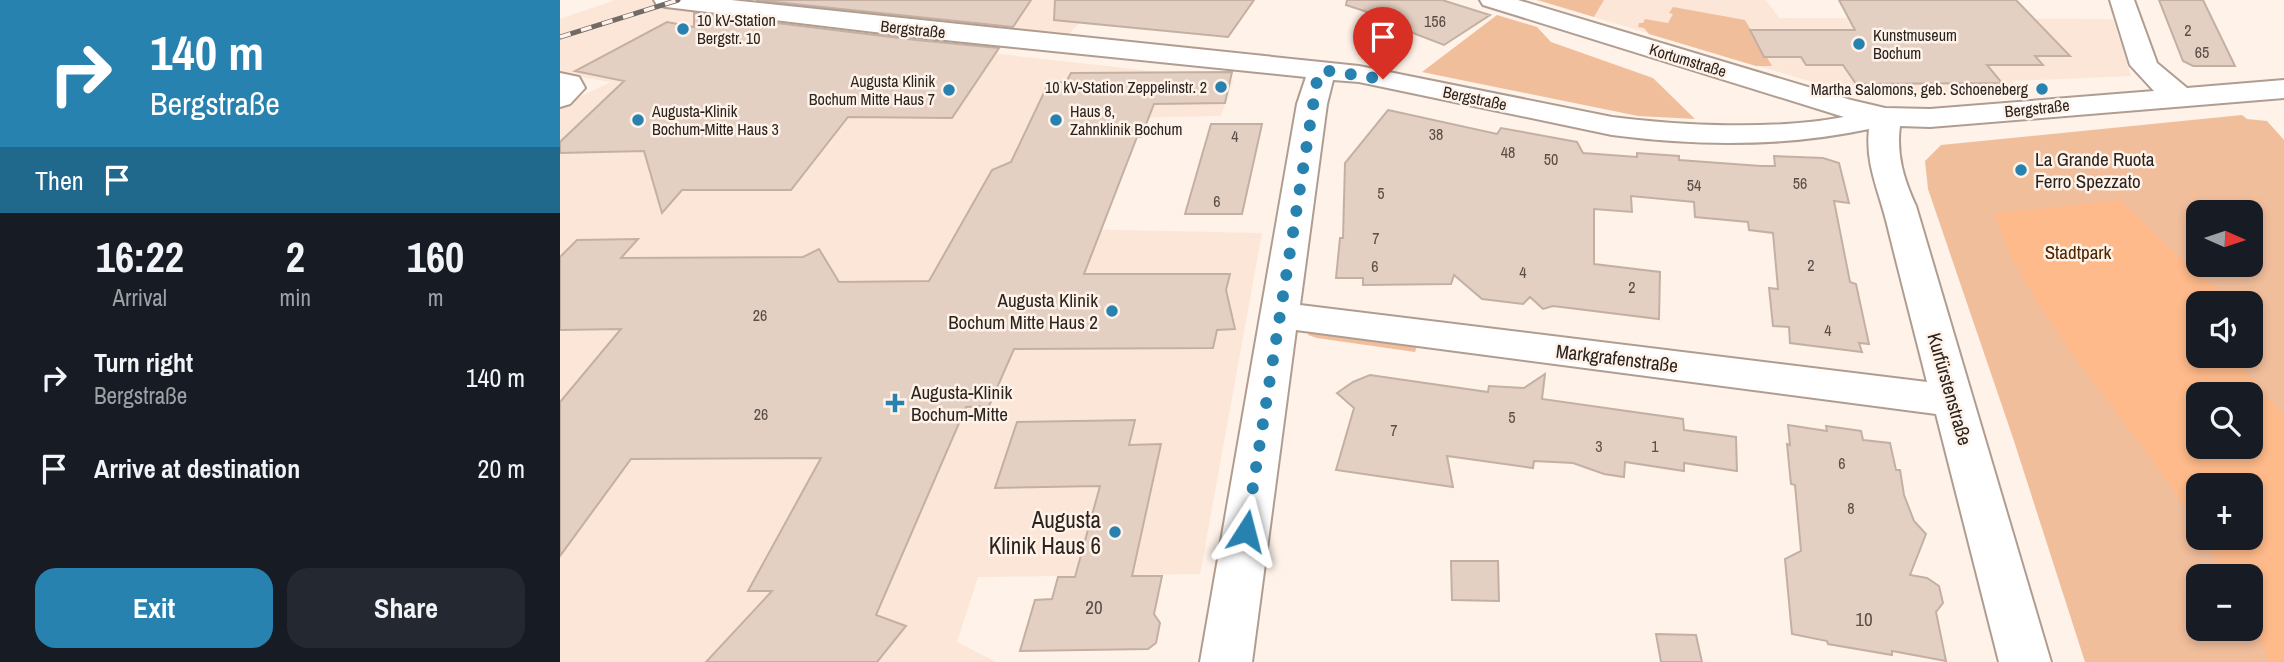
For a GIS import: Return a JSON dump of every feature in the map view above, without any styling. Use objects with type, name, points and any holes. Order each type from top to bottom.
[{"type":"street","name":"Bergstraße","points":[[666,0],[915,30],[1359,74],[1612,126],[1649,131],[1764,133],[1837,127],[1886,117],[1930,118],[2284,89]]},
{"type":"street","name":"Kortumstraße","points":[[1492,0],[1844,108],[1886,117]]},
{"type":"street","points":[[2122,0],[2144,65],[2155,78],[2179,96]]},
{"type":"street","points":[[1226,662],[1312,104],[1322,70]]},
{"type":"street","points":[[560,81],[569,83],[571,88],[560,98]]},
{"type":"street","name":"Kurfürstenstraße","points":[[1886,117],[1881,144],[1886,175],[1899,206],[2025,662]]},
{"type":"street","name":"Markgrafenstraße","points":[[1279,317],[1313,318],[1954,401]]},
{"type":"shaded area","name":"Augusta-Klinik Bochum-Mitte","points":[[615,0],[1102,0],[1065,38],[821,25],[810,33],[1233,80],[1221,116],[1115,118],[1072,229],[1262,233],[1200,574],[978,577],[957,642],[996,662],[560,662],[560,106],[611,82],[560,74],[560,19]]},
{"type":"shaded area","points":[[1604,0],[1766,0],[1779,18],[2113,19],[2131,76],[2012,81],[2017,88],[1965,88],[1969,95],[1853,94],[1594,17]]},
{"type":"shaded area","points":[[2120,200],[2186,263],[2186,277],[2203,277],[2219,290],[2186,291],[2186,368],[2242,368],[2255,382],[2186,382],[2186,459],[2263,459],[2263,391],[2284,415],[2284,662],[2270,662],[2260,641],[2263,641],[2263,564],[2219,564],[2211,550],[2263,550],[2263,473],[2186,473],[2186,509],[2045,314],[2023,277],[1995,213]]},
{"type":"green space","points":[[1537,0],[1604,0],[1594,17]]},
{"type":"green space","points":[[1673,7],[1745,20],[1772,66],[1756,66],[1649,34],[1644,28],[1638,27],[1645,19],[1668,23]]},
{"type":"green space","points":[[1497,15],[1537,27],[1551,42],[1653,78],[1695,119],[1638,116],[1422,72]]},
{"type":"green space","name":"Stadtpark","points":[[2242,115],[2247,119],[2267,121],[2284,140],[2284,662],[2085,662],[2013,438],[1928,189],[1925,161],[1941,145]]},
{"type":"green space","points":[[1310,329],[1418,343],[1415,352],[1317,338],[1308,335]]},
{"type":"building","points":[[756,0],[1031,0],[1013,27]]},
{"type":"building","points":[[1055,0],[1254,0],[1228,37],[1054,20]]},
{"type":"building","points":[[1347,0],[1442,0],[1490,15],[1444,45],[1387,23],[1392,20],[1346,5]]},
{"type":"building","points":[[1839,0],[2016,0],[2070,56],[2035,56],[2043,65],[1987,65],[2002,83],[1856,84],[1843,65],[1806,65],[1801,57],[1764,57],[1750,30],[1855,30]]},
{"type":"building","points":[[2159,0],[2203,0],[2235,66],[2193,66],[2183,61]]},
{"type":"building","points":[[694,13],[999,48],[952,118],[848,117],[791,190],[682,190],[662,213],[644,151],[560,153],[560,142],[624,81],[575,71],[667,22],[694,27]]},
{"type":"building","name":"Augusta-Klinik Bochum-Mitte","points":[[1232,72],[1225,103],[1154,104],[1141,137],[1137,137],[1084,274],[1230,274],[1226,290],[1235,329],[1217,330],[1213,348],[1014,349],[989,406],[966,407],[876,615],[906,626],[877,662],[706,662],[772,591],[748,591],[821,458],[631,459],[560,556],[560,402],[621,329],[560,330],[560,257],[577,240],[638,239],[621,258],[803,257],[819,249],[839,282],[929,281],[992,170],[1011,162],[1049,82],[1066,82],[1071,73]]},
{"type":"building","points":[[1388,110],[1497,134],[1501,128],[1577,142],[1583,153],[1637,157],[1637,153],[1679,156],[1679,160],[1761,166],[1775,166],[1774,156],[1823,158],[1839,163],[1849,203],[1834,201],[1850,282],[1856,284],[1869,344],[1859,343],[1862,352],[1790,343],[1789,327],[1773,326],[1769,288],[1778,289],[1773,233],[1749,230],[1748,222],[1695,217],[1694,202],[1631,196],[1632,212],[1594,209],[1594,264],[1660,272],[1659,319],[1553,306],[1543,309],[1530,297],[1523,304],[1482,299],[1454,275],[1451,284],[1363,285],[1363,278],[1336,278],[1340,238],[1343,238],[1345,163]]},
{"type":"building","points":[[1211,124],[1262,124],[1242,214],[1185,214]]},
{"type":"building","points":[[1545,374],[1542,399],[1683,419],[1684,430],[1736,437],[1737,471],[1684,463],[1684,471],[1625,462],[1624,477],[1604,474],[1573,463],[1534,461],[1533,468],[1447,456],[1453,487],[1336,470],[1354,408],[1337,393],[1353,382],[1370,375],[1488,392],[1489,386],[1524,388]]},
{"type":"building","points":[[1135,420],[1129,445],[1161,444],[1132,576],[1162,576],[1154,614],[1160,623],[1156,643],[1148,649],[1020,651],[1035,600],[1052,599],[1058,577],[1075,577],[1100,486],[995,488],[1017,422]]},
{"type":"building","points":[[1788,425],[1827,431],[1826,426],[1861,431],[1863,440],[1890,443],[1896,470],[1900,470],[1904,495],[1914,521],[1926,534],[1910,575],[1927,578],[1939,586],[1943,603],[1936,612],[1946,661],[1892,651],[1892,655],[1828,644],[1827,641],[1792,634],[1785,559],[1801,551],[1795,485],[1791,484]]},
{"type":"building","points":[[1451,561],[1498,561],[1499,601],[1452,600]]},
{"type":"building","points":[[1656,634],[1696,635],[1702,662],[1661,662]]},
{"type":"railway","points":[[560,37],[678,0]]},
{"type":"place","name":"10 kV-Station Bergstr. 10","points":[[683,29]]},
{"type":"place","name":"Kunstmuseum Bochum","points":[[1859,44]]},
{"type":"place","name":"10 kV-Station Zeppelinstr. 2","points":[[1221,87]]},
{"type":"place","name":"Martha Salomons, geb. Schoeneberg","points":[[2042,89]]},
{"type":"place","name":"Augusta Klinik Bochum Mitte Haus 7","points":[[949,90]]},
{"type":"place","name":"Augusta-Klinik Bochum-Mitte Haus 3","points":[[638,120]]},
{"type":"place","name":"Haus 8, Zahnklinik Bochum","points":[[1056,120]]},
{"type":"place","name":"La Grande Ruota Ferro Spezzato","points":[[2021,170]]},
{"type":"place","name":"Augusta Klinik Bochum Mitte Haus 2","points":[[1112,311]]},
{"type":"place","name":"Augusta-Klinik Bochum-Mitte","points":[[895,403]]},
{"type":"place","name":"Augusta Klinik Haus 6","points":[[1115,532]]},
{"type":"route","points":[[1246,531],[1317,80],[1322,70],[1383,79]]}]
